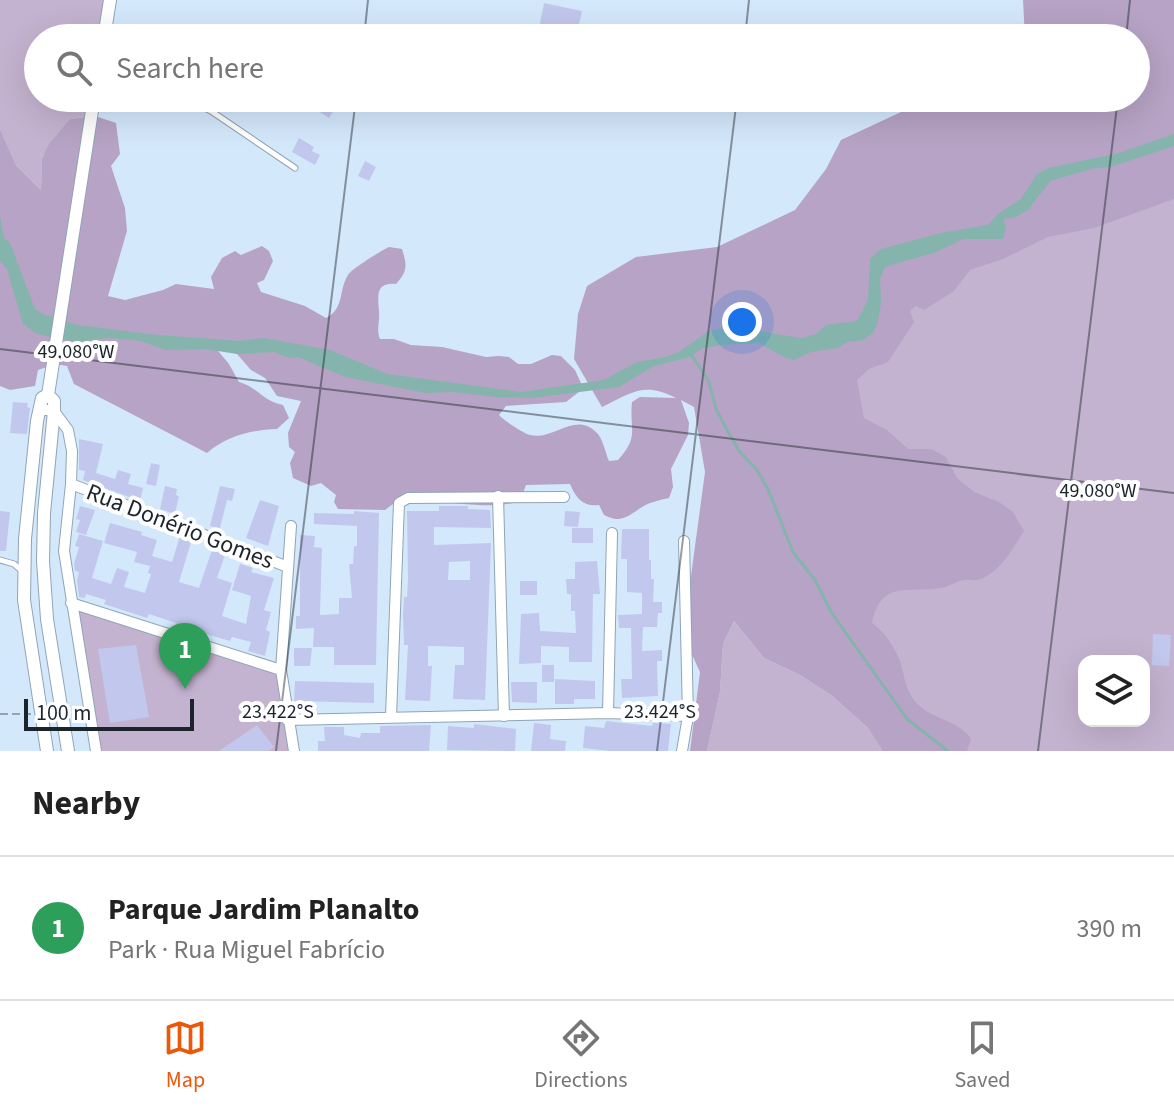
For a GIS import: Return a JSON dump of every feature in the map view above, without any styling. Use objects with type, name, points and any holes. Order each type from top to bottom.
[{"type":"street","points":[[106,24],[110,0]]},
{"type":"street","points":[[48,395],[92,112]]},
{"type":"street","points":[[47,751],[28,631],[24,574],[39,409],[42,398],[48,395]]},
{"type":"street","points":[[48,395],[54,401],[54,411],[44,513],[44,575],[47,619],[68,751]]},
{"type":"street","points":[[39,409],[54,411],[68,430],[70,441],[71,484],[64,551],[96,751]]},
{"type":"street","name":"Rua Donério Gomes","points":[[71,484],[288,567]]},
{"type":"street","points":[[498,496],[504,716]]},
{"type":"street","points":[[391,717],[397,508],[403,499],[564,497]]},
{"type":"street","points":[[291,526],[281,670],[294,751]]},
{"type":"street","points":[[608,713],[612,533]]},
{"type":"street","points":[[682,751],[688,716],[684,541]]},
{"type":"street","points":[[71,603],[281,670]]},
{"type":"street","points":[[287,720],[608,713],[688,716]]},
{"type":"lane","points":[[212,112],[295,168]]},
{"type":"lane","points":[[0,560],[14,564],[24,574]]},
{"type":"path","points":[[0,714],[41,714]]},
{"type":"shaded area","points":[[0,0],[104,0],[100,24],[24,24],[24,112],[87,112],[86,117],[70,119],[42,157],[41,190],[16,165],[0,129]]},
{"type":"shaded area","points":[[1023,0],[1174,0],[1174,199],[1094,228],[1048,237],[1003,259],[970,270],[954,291],[924,310],[916,306],[910,311],[914,322],[888,362],[869,369],[857,380],[864,418],[887,430],[908,449],[931,449],[946,457],[957,478],[974,492],[999,502],[1013,512],[1024,531],[1005,560],[992,573],[941,588],[889,594],[876,609],[872,623],[886,636],[896,653],[914,700],[928,712],[966,732],[971,739],[967,751],[883,751],[868,728],[831,695],[800,675],[764,658],[734,621],[723,644],[720,692],[707,751],[690,751],[700,672],[689,648],[691,576],[705,472],[694,407],[681,400],[689,423],[688,435],[671,469],[673,487],[669,498],[615,519],[604,515],[599,505],[589,505],[581,500],[570,484],[526,485],[520,501],[510,504],[431,502],[393,504],[385,510],[338,509],[334,502],[336,495],[321,483],[311,486],[293,478],[290,463],[295,452],[289,447],[288,433],[301,401],[277,396],[265,378],[251,370],[237,354],[208,339],[229,364],[239,382],[270,401],[283,405],[289,418],[277,429],[240,435],[207,453],[74,384],[67,366],[55,364],[38,370],[35,386],[10,390],[0,386],[0,129],[16,165],[41,190],[42,158],[49,144],[70,119],[95,116],[116,123],[120,154],[111,166],[125,208],[127,231],[108,296],[125,300],[176,284],[214,289],[211,277],[222,258],[235,251],[241,255],[262,246],[269,251],[273,261],[264,280],[257,283],[261,292],[305,306],[326,318],[339,304],[350,272],[389,247],[402,249],[405,264],[403,275],[396,284],[384,285],[379,291],[380,339],[442,347],[486,357],[509,357],[518,364],[531,364],[552,355],[561,356],[575,370],[581,383],[580,391],[566,402],[506,406],[499,415],[530,435],[539,436],[572,425],[588,426],[600,438],[609,461],[618,460],[631,438],[632,402],[640,397],[676,398],[647,390],[631,393],[602,407],[574,359],[578,314],[587,286],[636,257],[717,247],[795,210],[826,169],[841,140],[901,112],[1150,112],[1150,24],[1024,24]]},
{"type":"shaded area","points":[[1174,134],[1174,146],[1110,167],[1095,168],[1050,181],[1028,210],[1016,217],[1003,219],[1006,227],[1003,239],[963,239],[936,252],[885,267],[880,279],[878,321],[874,332],[863,340],[811,352],[794,360],[759,343],[720,345],[654,366],[619,387],[532,398],[426,393],[345,377],[298,357],[289,358],[274,352],[237,354],[205,349],[166,350],[141,341],[108,338],[77,342],[37,334],[23,324],[7,269],[0,261],[0,216],[4,238],[10,243],[35,309],[43,314],[77,325],[158,335],[240,341],[263,338],[330,350],[387,374],[522,392],[604,380],[637,362],[679,352],[709,331],[732,327],[801,338],[816,334],[826,325],[857,321],[868,300],[870,259],[881,249],[941,233],[988,225],[999,213],[1021,199],[1037,174],[1049,168],[1119,153]]},
{"type":"shaded area","points":[[1174,190],[1174,751],[707,751],[720,692],[723,644],[734,621],[764,658],[800,675],[831,695],[868,728],[881,746],[844,356],[939,280],[1025,240]]},
{"type":"shaded area","points":[[75,608],[278,672],[291,751],[99,751]]},
{"type":"building","points":[[544,3],[582,11],[579,24],[540,24]]},
{"type":"building","points":[[299,138],[314,147],[312,151],[320,155],[315,165],[292,152]]},
{"type":"building","points":[[365,161],[376,167],[369,181],[358,176]]},
{"type":"building","points":[[13,402],[28,403],[27,434],[10,433]]},
{"type":"building","points":[[79,439],[103,444],[96,473],[115,479],[118,470],[131,474],[128,484],[143,488],[140,501],[83,480],[85,471],[79,470]]},
{"type":"building","points":[[151,463],[160,465],[156,486],[146,484]]},
{"type":"building","points":[[165,486],[177,489],[176,495],[179,496],[175,514],[160,509]]},
{"type":"building","points":[[220,486],[235,489],[232,501],[227,500],[220,528],[210,526]]},
{"type":"building","points":[[260,500],[279,506],[268,546],[246,538]]},
{"type":"building","points":[[80,506],[95,510],[86,535],[76,532]]},
{"type":"building","points":[[439,506],[490,510],[491,528],[434,527],[434,545],[491,543],[485,700],[453,699],[455,665],[464,665],[464,647],[428,646],[428,666],[432,666],[430,701],[405,700],[408,645],[404,645],[403,614],[408,579],[407,511],[439,511]],"holes":[[[470,561],[470,580],[448,580],[449,562]]]},
{"type":"building","points":[[0,511],[10,512],[6,551],[0,551]]},
{"type":"building","points":[[354,511],[379,513],[376,665],[334,665],[334,647],[313,647],[314,628],[296,629],[296,616],[300,616],[300,535],[315,536],[314,547],[322,548],[320,615],[339,614],[339,598],[352,598],[349,564],[353,564],[354,546],[357,546],[357,526],[314,524],[314,513],[354,514]]},
{"type":"building","points":[[565,511],[580,512],[578,527],[564,526]]},
{"type":"building","points":[[110,523],[142,532],[141,535],[157,540],[152,556],[172,562],[180,536],[192,539],[179,582],[199,588],[212,550],[225,555],[217,578],[232,583],[222,616],[246,624],[251,596],[232,590],[240,564],[253,568],[251,572],[274,578],[264,610],[271,612],[266,630],[270,632],[265,656],[248,651],[251,642],[232,637],[230,641],[199,632],[198,635],[174,628],[176,623],[149,614],[147,618],[104,604],[106,600],[86,594],[85,598],[79,597],[79,572],[75,571],[74,564],[79,534],[103,541],[92,578],[111,584],[117,568],[129,572],[124,587],[145,593],[151,574],[148,573],[150,566],[134,562],[137,552],[104,543]]},
{"type":"building","points":[[572,528],[593,528],[593,543],[572,543]]},
{"type":"building","points":[[622,529],[649,529],[653,602],[662,602],[662,613],[658,613],[657,627],[643,627],[642,651],[662,650],[662,661],[657,661],[658,696],[622,698],[621,679],[632,679],[631,628],[619,628],[618,615],[642,614],[642,593],[627,592],[627,559],[621,559]]},
{"type":"building","points":[[597,561],[600,594],[593,594],[592,662],[569,662],[569,647],[541,646],[541,663],[519,664],[521,614],[539,613],[540,631],[576,633],[575,611],[571,611],[571,594],[567,594],[566,579],[575,579],[575,562]]},
{"type":"building","points":[[520,581],[537,581],[537,595],[520,595]]},
{"type":"building","points":[[1153,634],[1171,635],[1169,666],[1152,665]]},
{"type":"building","points":[[136,645],[149,717],[110,723],[98,649]]},
{"type":"building","points":[[294,648],[312,648],[310,666],[294,666]]},
{"type":"building","points":[[542,665],[554,665],[554,682],[542,682]]},
{"type":"building","points":[[555,679],[595,681],[595,699],[574,699],[574,704],[555,704]]},
{"type":"building","points":[[295,681],[374,683],[374,703],[294,701]]},
{"type":"building","points":[[511,682],[537,682],[537,703],[512,702]]},
{"type":"building","points":[[606,721],[652,726],[653,723],[671,724],[668,751],[583,748],[585,726],[604,728]]},
{"type":"building","points":[[534,723],[551,725],[550,739],[566,741],[565,751],[531,751]]},
{"type":"building","points":[[474,724],[516,729],[515,751],[447,750],[448,726],[474,728]]},
{"type":"building","points":[[257,725],[274,747],[268,751],[219,751]]},
{"type":"building","points":[[431,725],[429,751],[318,751],[318,741],[325,741],[324,727],[344,727],[344,735],[360,738],[361,733],[380,733],[380,726]]},
{"type":"waterway","points":[[691,354],[708,380],[717,411],[739,451],[757,470],[768,489],[793,552],[815,580],[831,612],[907,719],[948,751]]},
{"type":"place","name":"Parque Jardim Planalto","points":[[185,689]]}]
